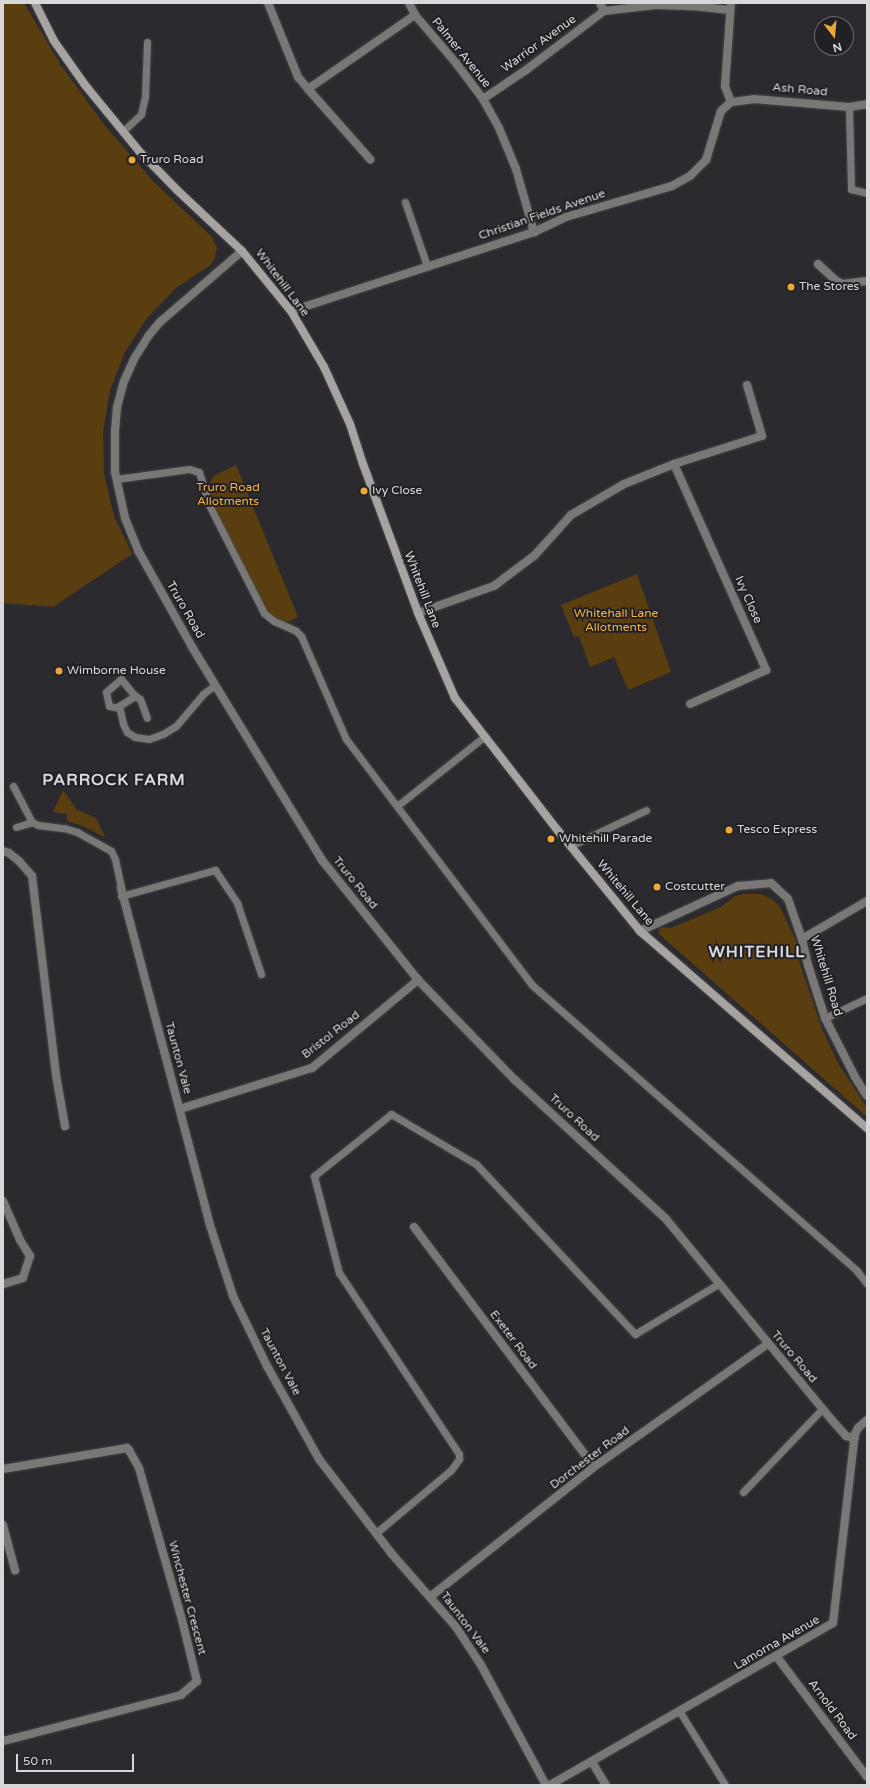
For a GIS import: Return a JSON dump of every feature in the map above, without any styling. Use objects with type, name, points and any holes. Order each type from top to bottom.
[{"type":"street","name":"Whitehill Lane","points":[[35,3],[54,41],[85,85],[140,151],[177,190],[242,251],[291,311],[324,367],[350,424],[362,464],[418,613],[455,698],[570,846],[640,931],[867,1128]]},
{"type":"street","points":[[268,3],[298,77],[370,158]]},
{"type":"street","name":"Palmer Avenue","points":[[409,3],[415,15],[456,63],[483,99],[499,128],[516,169],[534,232]]},
{"type":"street","points":[[600,3],[604,11],[656,5],[731,6],[725,86],[731,102]]},
{"type":"street","name":"Warrior Avenue","points":[[483,99],[526,70],[604,11]]},
{"type":"street","points":[[308,89],[415,15]]},
{"type":"street","name":"Ash Road","points":[[731,102],[754,99],[849,107],[867,104]]},
{"type":"street","name":"Christian Fields Avenue","points":[[291,311],[534,232],[566,217],[672,186],[690,176],[706,160],[721,111],[731,102]]},
{"type":"street","name":"Truro Road","points":[[242,251],[160,322],[149,335],[134,359],[121,391],[117,411],[113,451],[116,479],[125,518],[137,548],[215,686],[322,860],[418,980],[515,1080],[666,1219],[718,1284],[844,1435],[855,1439]]},
{"type":"street","points":[[818,264],[835,280],[842,284],[867,281]]},
{"type":"street","points":[[418,613],[494,586],[535,555],[571,515],[624,484],[674,464],[762,436],[747,385]]},
{"type":"street","name":"Ivy Close","points":[[674,464],[766,670],[690,704]]},
{"type":"street","points":[[4,851],[19,861],[32,876],[56,1075],[65,1126]]},
{"type":"street","name":"Whitehill Road","points":[[640,931],[738,886],[771,883],[788,899],[802,939],[808,965],[825,1018],[854,1077],[867,1096]]},
{"type":"street","name":"Taunton Vale","points":[[121,892],[210,1222],[233,1296],[267,1366],[319,1459],[376,1533],[456,1627],[482,1664],[546,1785]]},
{"type":"street","points":[[802,939],[867,901]]},
{"type":"street","name":"Bristol Road","points":[[180,1110],[312,1068],[418,980]]},
{"type":"street","points":[[3,1201],[20,1240],[30,1256],[23,1278],[3,1284]]},
{"type":"street","name":"Exeter Road","points":[[414,1227],[594,1468]]},
{"type":"street","name":"Dorchester Road","points":[[430,1597],[594,1468],[768,1344]]},
{"type":"street","name":"Lamorna Avenue","points":[[550,1785],[829,1627],[834,1621],[855,1439],[858,1428],[867,1420]]},
{"type":"street","name":"Winchester Crescent","points":[[3,1469],[126,1448],[129,1450],[139,1468],[182,1620],[197,1681],[181,1695],[3,1741]]},
{"type":"street","points":[[3,1525],[15,1570]]},
{"type":"street","name":"Arnold Road","points":[[777,1657],[867,1777]]},
{"type":"street","points":[[592,1762],[606,1785]]},
{"type":"lane","points":[[124,131],[142,114],[145,97],[146,42]]},
{"type":"lane","points":[[849,107],[851,189],[867,193]]},
{"type":"lane","points":[[405,202],[427,266]]},
{"type":"lane","points":[[116,479],[189,469],[199,472],[209,505],[260,606],[269,618],[296,631],[301,636],[346,739],[532,985],[856,1272],[867,1284]]},
{"type":"lane","points":[[119,708],[109,706],[106,692],[107,689],[122,679],[135,696],[143,702],[147,718]]},
{"type":"lane","points":[[119,708],[127,732],[140,739],[152,738],[163,734],[176,726],[203,694],[215,686]]},
{"type":"lane","points":[[119,708],[135,696]]},
{"type":"lane","points":[[397,806],[485,736]]},
{"type":"lane","points":[[13,786],[32,822],[39,826],[70,830],[98,842],[110,850],[115,856],[121,892],[215,870],[237,903],[261,974]]},
{"type":"lane","points":[[570,846],[646,810]]},
{"type":"lane","points":[[16,827],[32,822]]},
{"type":"lane","points":[[825,1018],[867,998]]},
{"type":"lane","points":[[376,1533],[451,1470],[459,1459],[459,1454],[339,1273],[314,1176],[391,1114],[476,1164],[635,1334],[718,1284]]},
{"type":"lane","points":[[743,1492],[822,1409]]},
{"type":"lane","points":[[680,1712],[725,1785]]},
{"type":"green space","points":[[3,3],[24,3],[60,64],[106,127],[154,182],[212,237],[217,248],[214,260],[210,265],[176,288],[147,318],[125,352],[110,390],[103,432],[104,474],[114,516],[132,554],[53,607],[3,603]]},
{"type":"green space","name":"Truro Road Allotments","points":[[236,465],[298,617],[285,623],[269,616],[210,502],[207,487],[214,476]]},
{"type":"green space","name":"Whitehall Lane Allotments","points":[[637,574],[671,672],[628,690],[614,657],[590,667],[579,636],[574,637],[561,605]]},
{"type":"green space","points":[[63,790],[77,810],[96,818],[105,837],[83,826],[67,821],[67,814],[53,812]]},
{"type":"green space","points":[[744,894],[761,894],[772,899],[780,907],[798,945],[799,961],[822,1029],[838,1063],[867,1108],[867,1117],[658,933],[661,927],[671,928],[721,907],[735,896]]},
{"type":"place","name":"Truro Road","points":[[132,160]]},
{"type":"place","name":"The Stores","points":[[791,287]]},
{"type":"place","name":"Ivy Close","points":[[364,491]]},
{"type":"place","name":"Wimborne House","points":[[59,671]]},
{"type":"place","name":"Tesco Express","points":[[729,830]]},
{"type":"place","name":"Whitehill Parade","points":[[551,839]]},
{"type":"place","name":"Costcutter","points":[[657,887]]},
{"type":"district","name":"PARROCK FARM","points":[[114,780]]},
{"type":"district","name":"WHITEHILL","points":[[757,952]]}]
